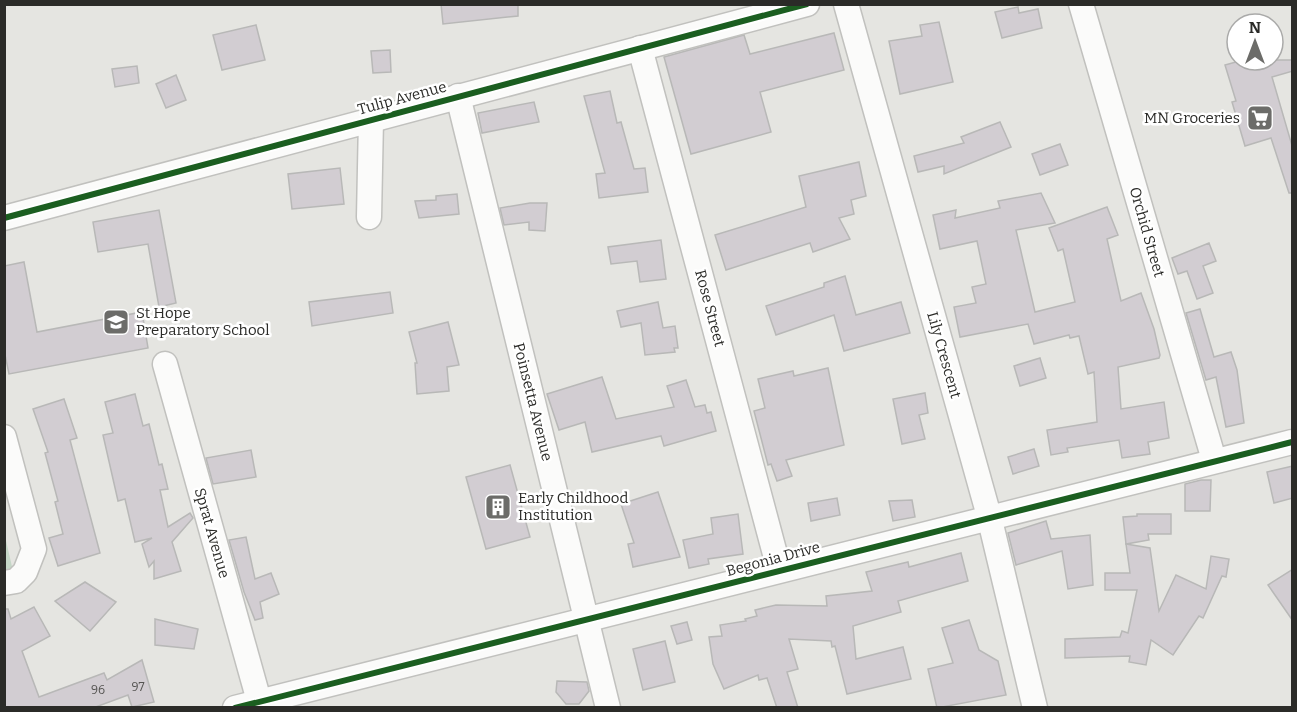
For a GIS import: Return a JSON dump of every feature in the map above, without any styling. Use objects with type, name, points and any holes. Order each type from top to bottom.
[{"type":"street","name":"Tulip Avenue","points":[[4,218],[807,4]]},
{"type":"street","name":"Lily Crescent","points":[[846,4],[989,516],[1035,708]]},
{"type":"street","name":"Orchid Street","points":[[1081,4],[1214,460]]},
{"type":"street","name":"Rose Street","points":[[640,48],[779,569]]},
{"type":"street","name":"Poinsetta Avenue","points":[[458,96],[608,708]]},
{"type":"street","points":[[369,217],[371,119]]},
{"type":"street","name":"Sprat Avenue","points":[[165,364],[260,705]]},
{"type":"street","points":[[4,437],[34,549],[25,572],[16,580],[4,584]]},
{"type":"street","name":"Begonia Drive","points":[[235,708],[260,705],[779,569],[1293,442]]},
{"type":"green space","points":[[4,532],[13,571],[4,573]]},
{"type":"building","points":[[441,4],[518,4],[518,16],[443,24]]},
{"type":"building","points":[[1018,7],[1019,13],[1038,9],[1042,28],[1002,38],[995,12]]},
{"type":"building","points":[[939,22],[953,82],[900,94],[889,41],[922,36],[920,25]]},
{"type":"building","points":[[256,25],[265,60],[222,70],[213,35]]},
{"type":"building","points":[[834,33],[844,70],[760,92],[771,132],[691,154],[664,57],[744,35],[750,54]]},
{"type":"building","points":[[390,50],[391,72],[373,73],[371,51]]},
{"type":"building","points":[[1285,60],[1293,60],[1293,71],[1272,77],[1293,149],[1293,193],[1289,193],[1271,138],[1245,146],[1232,102],[1236,101],[1227,72],[1285,72]]},
{"type":"building","points":[[137,66],[139,83],[115,87],[112,69]]},
{"type":"building","points":[[176,75],[186,100],[166,108],[156,84]]},
{"type":"building","points":[[610,91],[617,123],[621,122],[634,169],[645,168],[648,192],[599,198],[596,174],[605,173],[584,96]]},
{"type":"building","points":[[534,102],[539,122],[482,133],[478,113]]},
{"type":"building","points":[[1000,122],[1011,147],[944,174],[944,166],[918,172],[914,156],[964,143],[961,137]]},
{"type":"building","points":[[1060,144],[1068,165],[1040,175],[1032,154]]},
{"type":"building","points":[[859,162],[866,196],[851,200],[854,214],[839,218],[850,239],[813,252],[810,243],[726,270],[715,235],[806,207],[799,176]]},
{"type":"building","points":[[340,168],[344,204],[292,209],[288,174]]},
{"type":"building","points":[[1041,193],[1055,223],[1016,230],[1035,312],[1075,302],[1063,249],[1058,251],[1049,228],[1107,207],[1118,235],[1107,239],[1121,301],[1141,293],[1154,329],[1160,355],[1159,358],[1118,367],[1121,409],[1164,402],[1169,438],[1148,442],[1150,454],[1122,458],[1119,440],[1067,448],[1068,452],[1051,455],[1047,430],[1097,422],[1094,372],[1088,374],[1079,336],[1070,338],[1069,335],[1034,344],[1028,324],[960,337],[954,307],[976,303],[972,287],[986,284],[977,241],[940,249],[933,215],[956,210],[955,218],[1000,208],[998,201]]},
{"type":"building","points":[[457,194],[459,214],[419,218],[415,201],[436,200],[436,196]]},
{"type":"building","points":[[547,203],[545,231],[529,230],[529,222],[504,225],[500,208]]},
{"type":"building","points":[[159,210],[176,303],[159,307],[148,244],[98,252],[93,222]]},
{"type":"building","points":[[661,240],[666,279],[640,282],[637,261],[611,264],[608,247]]},
{"type":"building","points":[[1209,243],[1216,261],[1203,266],[1213,293],[1197,299],[1187,271],[1178,274],[1172,258]]},
{"type":"building","name":"St Hope Preparatory School","points":[[24,262],[37,332],[142,312],[148,348],[9,374],[4,350],[4,266]]},
{"type":"building","points":[[845,276],[856,315],[901,302],[910,333],[844,351],[834,315],[776,335],[766,306],[824,287],[824,283]]},
{"type":"building","points":[[390,292],[393,313],[312,326],[309,302]]},
{"type":"building","points":[[658,302],[663,328],[675,326],[678,348],[674,348],[675,352],[645,355],[641,323],[621,327],[617,311]]},
{"type":"building","points":[[1200,309],[1214,357],[1231,352],[1237,370],[1244,423],[1226,427],[1216,377],[1206,380],[1186,313]]},
{"type":"building","points":[[448,322],[459,365],[447,367],[449,391],[417,394],[415,363],[417,363],[409,332]]},
{"type":"building","points":[[1040,358],[1046,378],[1020,386],[1014,366]]},
{"type":"building","points":[[828,368],[844,445],[786,460],[792,476],[777,481],[771,464],[768,465],[754,411],[765,408],[758,379],[793,371],[794,376]]},
{"type":"building","points":[[602,377],[616,419],[674,407],[667,386],[686,380],[695,407],[705,405],[707,413],[711,412],[716,431],[664,446],[661,436],[592,452],[585,422],[559,430],[547,394]]},
{"type":"building","points":[[925,393],[928,413],[919,415],[925,439],[902,444],[893,399]]},
{"type":"building","points":[[135,394],[143,426],[149,424],[159,465],[162,464],[168,489],[160,490],[168,527],[190,513],[193,518],[172,542],[181,571],[154,579],[154,561],[149,567],[142,544],[152,538],[135,542],[125,499],[118,501],[103,435],[113,433],[105,402]]},
{"type":"building","points":[[64,399],[77,438],[70,440],[100,553],[58,566],[49,538],[63,534],[55,502],[58,501],[45,453],[48,452],[33,409]]},
{"type":"building","points":[[1034,449],[1039,466],[1013,474],[1008,457]]},
{"type":"building","points":[[251,450],[256,477],[213,484],[206,458]]},
{"type":"building","name":"Early Childhood Institution","points":[[510,465],[530,537],[486,549],[466,477]]},
{"type":"building","points":[[1293,466],[1293,498],[1274,503],[1267,472]]},
{"type":"building","points":[[1211,480],[1210,511],[1185,511],[1185,484]]},
{"type":"building","points":[[658,492],[680,557],[633,567],[628,544],[634,543],[621,504]]},
{"type":"building","points":[[837,498],[840,515],[811,521],[808,503]]},
{"type":"building","points":[[912,500],[915,517],[893,521],[889,501]]},
{"type":"building","points":[[738,514],[743,554],[708,559],[709,564],[689,568],[683,540],[713,534],[711,518]]},
{"type":"building","points":[[1137,514],[1171,514],[1171,534],[1148,534],[1149,540],[1126,544],[1123,517],[1137,516]]},
{"type":"building","points":[[1046,521],[1051,539],[1090,535],[1093,585],[1068,589],[1062,551],[1016,565],[1008,533]]},
{"type":"building","points":[[246,537],[255,579],[271,573],[279,594],[260,602],[263,618],[255,620],[244,592],[229,540]]},
{"type":"building","points":[[1126,544],[1150,548],[1159,611],[1176,575],[1206,589],[1211,556],[1229,559],[1226,577],[1222,576],[1203,618],[1199,616],[1173,655],[1151,640],[1146,665],[1129,662],[1130,656],[1065,658],[1065,639],[1120,637],[1122,631],[1128,633],[1137,590],[1105,590],[1105,573],[1130,573]]},
{"type":"building","points":[[961,553],[968,581],[898,601],[901,612],[853,626],[856,659],[903,647],[911,679],[847,694],[835,646],[832,647],[831,641],[789,639],[798,669],[787,672],[798,708],[777,708],[767,678],[759,680],[758,675],[724,689],[713,664],[709,637],[722,636],[720,625],[746,621],[745,619],[757,616],[755,610],[776,605],[827,606],[826,596],[872,591],[866,572],[908,562],[909,567]]},
{"type":"building","points":[[1293,569],[1293,621],[1268,585]]},
{"type":"building","points":[[85,582],[116,602],[90,631],[55,601]]},
{"type":"building","points":[[34,607],[50,636],[22,651],[39,697],[104,673],[107,680],[142,660],[154,702],[132,707],[128,695],[93,708],[4,708],[4,609],[8,609],[11,619]]},
{"type":"building","points":[[155,619],[198,629],[194,649],[155,645]]},
{"type":"building","points":[[969,620],[979,650],[998,661],[1006,695],[937,708],[928,669],[953,663],[942,628]]},
{"type":"building","points":[[687,622],[692,640],[677,644],[671,626]]},
{"type":"building","points":[[665,641],[675,682],[643,690],[633,649]]},
{"type":"building","points":[[557,681],[587,682],[589,691],[579,704],[566,704],[556,692]]},
{"type":"cycle path","points":[[4,218],[807,4]]},
{"type":"cycle path","points":[[235,708],[1292,442]]},
{"type":"place","name":"MN Groceries","points":[[1260,118]]},
{"type":"place","name":"St Hope Preparatory School","points":[[116,322]]},
{"type":"place","name":"Early Childhood Institution","points":[[498,507]]}]
